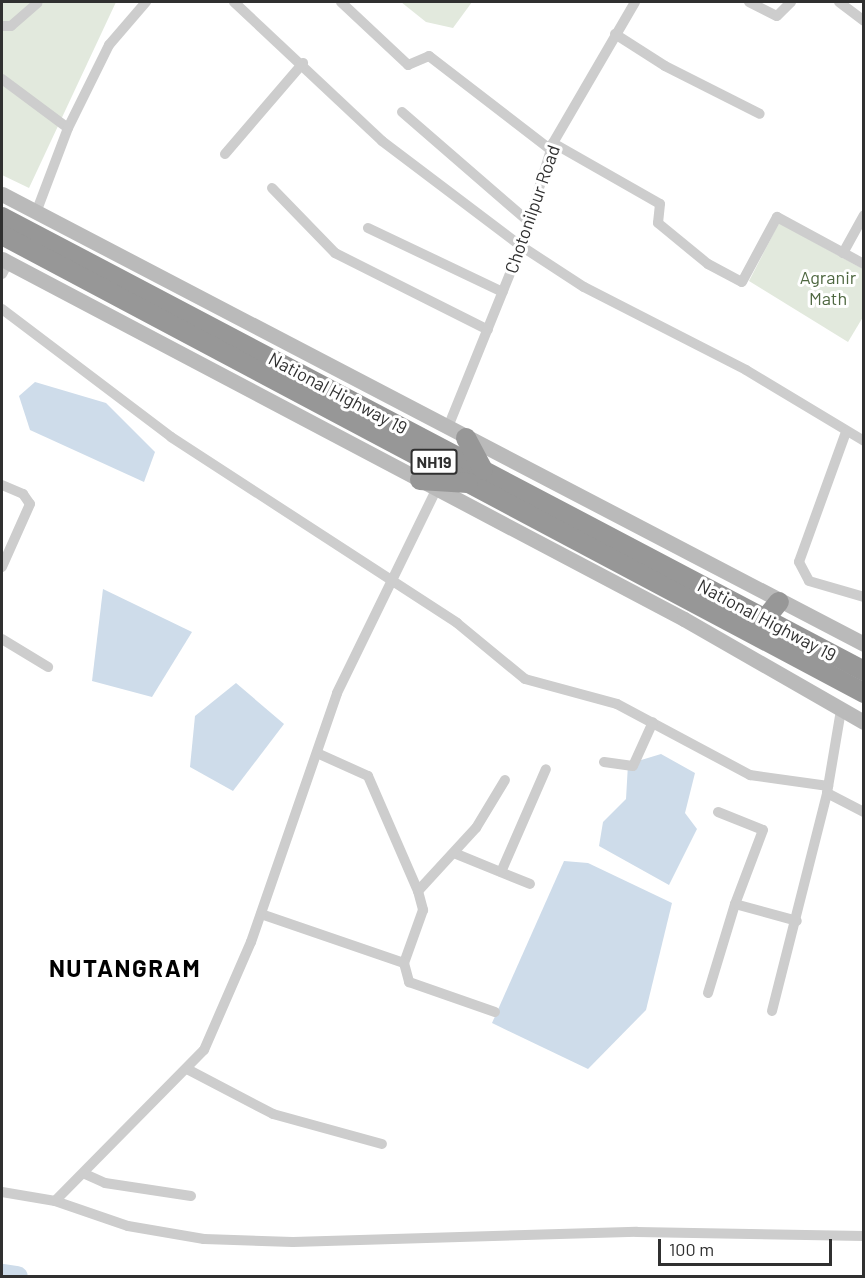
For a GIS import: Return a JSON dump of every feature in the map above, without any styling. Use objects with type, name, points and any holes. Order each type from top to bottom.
[{"type":"highway","name":"National Highway 19","points":[[2,217],[480,477],[864,671]]},
{"type":"highway","name":"NH19","points":[[2,234],[480,477],[864,693]]},
{"type":"highway","points":[[429,484],[480,477],[466,438]]},
{"type":"highway","points":[[765,619],[779,602]]},
{"type":"main road","points":[[2,194],[37,210],[779,602],[864,644]]},
{"type":"main road","points":[[4,266],[429,484],[684,619],[864,722]]},
{"type":"street","points":[[37,210],[68,128],[109,45],[146,2]]},
{"type":"street","points":[[234,2],[303,63],[382,141],[521,246],[584,287],[746,370],[864,441]]},
{"type":"street","points":[[341,2],[408,65],[429,56],[552,146],[660,204],[658,223],[708,264],[742,282],[775,217],[864,264]]},
{"type":"street","name":"Chotonilpur Road","points":[[448,427],[521,246],[552,146],[635,2]]},
{"type":"street","points":[[749,2],[777,16],[791,2]]},
{"type":"street","points":[[839,2],[864,21]]},
{"type":"street","points":[[2,26],[11,26],[37,3]]},
{"type":"street","points":[[615,34],[665,66],[760,114]]},
{"type":"street","points":[[225,154],[303,63]]},
{"type":"street","points":[[2,79],[68,128]]},
{"type":"street","points":[[402,112],[528,221]]},
{"type":"street","points":[[272,188],[335,253],[488,330]]},
{"type":"street","points":[[843,253],[864,215]]},
{"type":"street","points":[[368,228],[502,292]]},
{"type":"street","points":[[2,309],[171,437],[387,581],[457,623],[525,679],[617,705],[750,775],[828,790],[864,812]]},
{"type":"street","points":[[846,432],[799,562],[809,581],[864,597]]},
{"type":"street","points":[[55,1201],[85,1174],[187,1069],[214,1032],[261,914],[337,693],[429,484]]},
{"type":"street","points":[[2,485],[23,494],[30,504],[2,567]]},
{"type":"street","points":[[2,639],[48,668]]},
{"type":"street","points":[[772,1011],[828,790],[841,710]]},
{"type":"street","points":[[604,762],[633,766],[652,722]]},
{"type":"street","points":[[317,753],[368,776],[418,891],[422,916],[404,963],[405,976],[419,989],[495,1012]]},
{"type":"street","points":[[501,872],[546,769]]},
{"type":"street","points":[[418,891],[454,853],[505,780]]},
{"type":"street","points":[[708,993],[735,904],[763,830],[718,812]]},
{"type":"street","points":[[454,853],[530,884]]},
{"type":"street","points":[[735,904],[796,921]]},
{"type":"street","points":[[261,914],[404,963]]},
{"type":"street","points":[[187,1069],[273,1114],[382,1144]]},
{"type":"street","points":[[85,1174],[105,1183],[191,1196]]},
{"type":"street","points":[[2,1192],[55,1201],[128,1226],[204,1239],[293,1242],[637,1232],[864,1236]]},
{"type":"green space","points":[[2,2],[116,2],[29,188],[2,175]]},
{"type":"green space","points":[[401,2],[472,2],[453,28],[426,22]]},
{"type":"green space","name":"Agranir Math","points":[[779,223],[863,269],[863,317],[848,342],[749,281]]},
{"type":"water","points":[[35,382],[106,403],[155,452],[144,482],[30,430],[19,396]]},
{"type":"water","points":[[103,589],[192,632],[152,697],[92,681]]},
{"type":"water","points":[[236,683],[284,724],[233,791],[190,767],[195,716]]},
{"type":"water","points":[[661,754],[695,773],[685,813],[697,829],[669,885],[599,846],[603,822],[626,799],[628,764]]},
{"type":"water","points":[[564,861],[588,863],[672,903],[646,1010],[588,1069],[492,1023]]},
{"type":"waterway","points":[[2,1274],[17,1276]]},
{"type":"district","name":"NUTANGRAM","points":[[125,968]]}]
